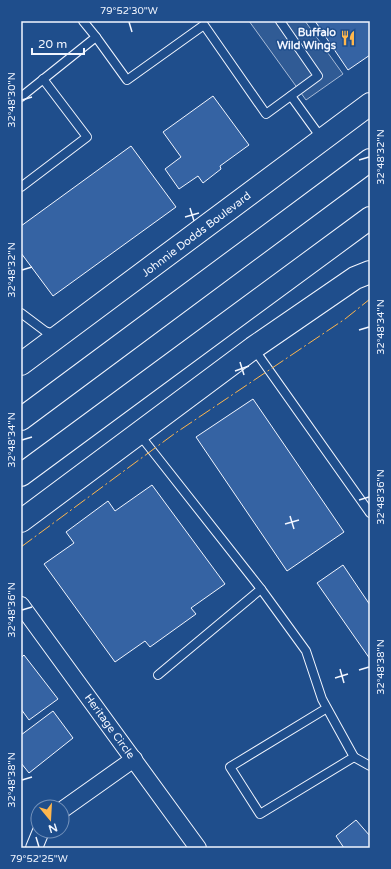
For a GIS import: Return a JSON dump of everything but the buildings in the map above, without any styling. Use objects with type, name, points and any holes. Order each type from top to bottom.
[{"type":"main road","name":"Johnnie Dodds Boulevard","points":[[21,364],[370,104]]},
{"type":"main road","points":[[21,419],[370,160]]},
{"type":"main road","points":[[21,474],[370,218]]},
{"type":"main road","points":[[21,521],[253,348],[355,278],[370,272]]},
{"type":"street","name":"Heritage Circle","points":[[21,605],[198,848]]},
{"type":"street","points":[[70,804],[134,759]]},
{"type":"lane","points":[[83,21],[127,80],[203,23],[266,114],[318,76],[280,21]]},
{"type":"lane","points":[[21,96],[96,37]]},
{"type":"lane","points":[[21,187],[87,138],[43,79]]},
{"type":"lane","points":[[291,96],[322,140]]},
{"type":"lane","points":[[21,313],[45,331],[58,336]]},
{"type":"lane","points":[[253,348],[370,514]]},
{"type":"lane","points":[[139,434],[261,589],[306,651],[322,699],[327,708],[354,756],[370,766]]},
{"type":"lane","points":[[158,675],[261,589]]},
{"type":"lane","points":[[327,708],[230,767],[260,814],[354,756]]},
{"type":"shaded area","points":[[249,21],[305,21],[343,74],[306,100]]},
{"type":"power","points":[[21,547],[174,434],[345,319],[370,299]]},
{"type":"place","name":"Buffalo Wild Wings","points":[[348,38]]}]
